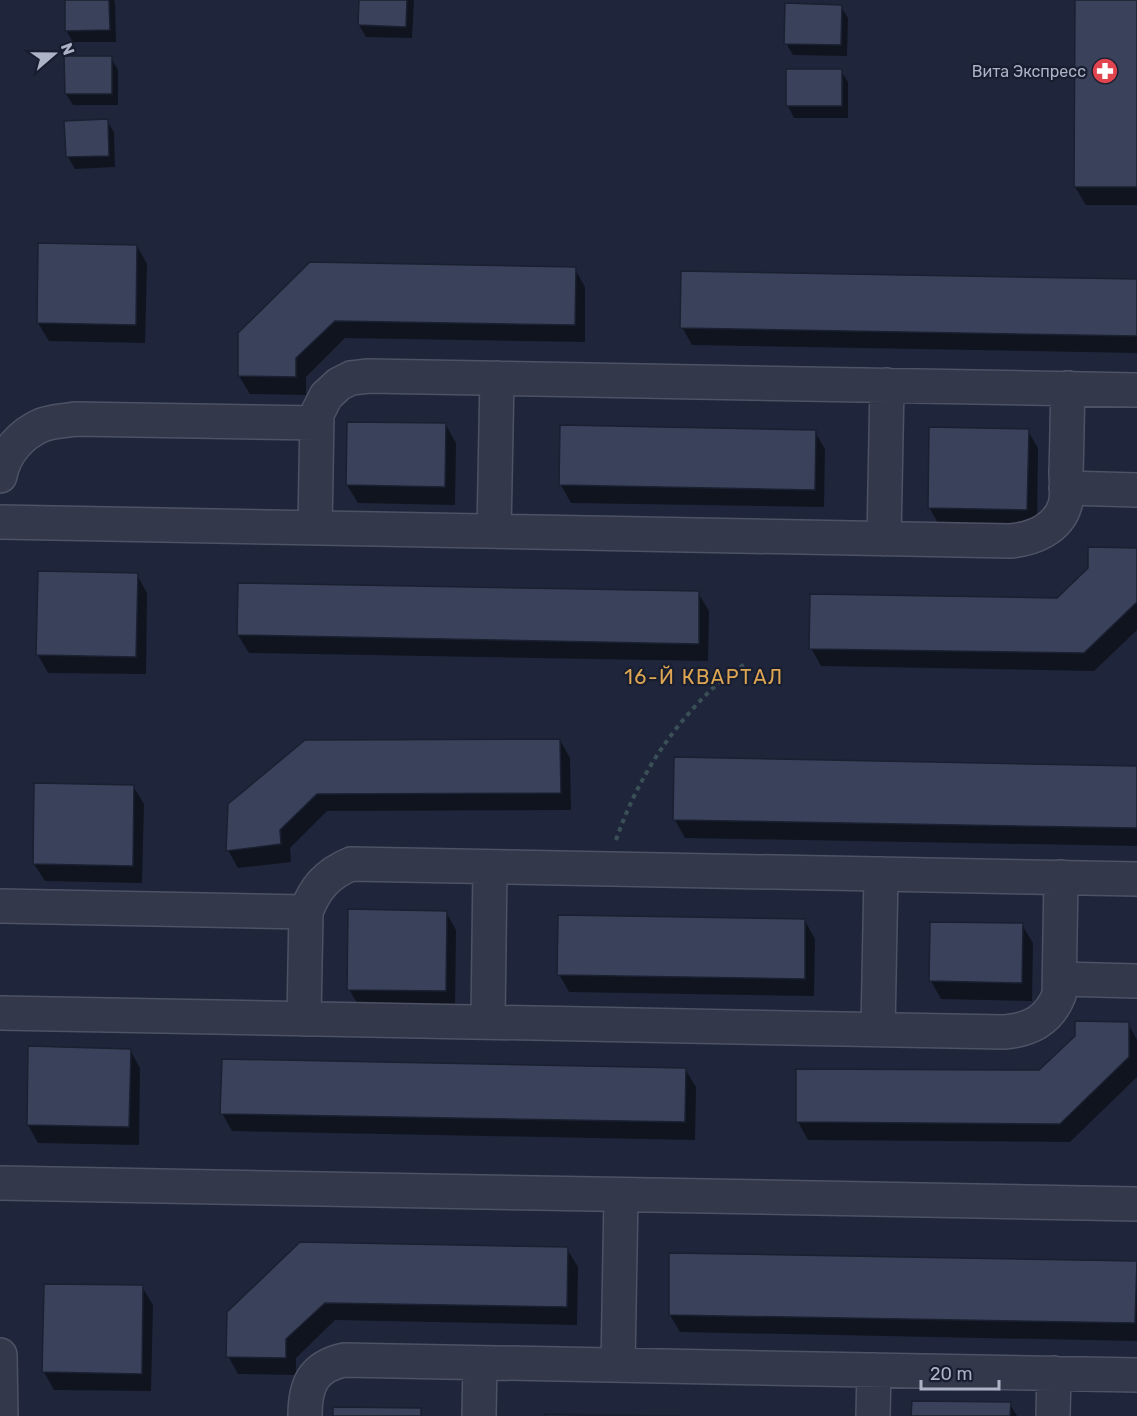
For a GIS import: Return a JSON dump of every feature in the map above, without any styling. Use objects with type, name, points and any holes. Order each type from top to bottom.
[{"type":"street","points":[[315,528],[317,414],[326,396],[339,384],[351,378],[369,375],[1137,390]]},
{"type":"street","points":[[494,531],[497,378]]},
{"type":"street","points":[[884,538],[887,385]]},
{"type":"street","points":[[0,522],[1023,540],[1036,536],[1048,528],[1056,521],[1065,504],[1068,388]]},
{"type":"street","points":[[0,476],[1,468],[9,452],[19,440],[44,424],[75,419],[317,423]]},
{"type":"street","points":[[1066,488],[1137,490]]},
{"type":"street","points":[[304,1019],[306,912],[319,886],[341,868],[351,864],[1137,879]]},
{"type":"street","points":[[488,1022],[490,867]]},
{"type":"street","points":[[878,1029],[881,874]]},
{"type":"street","points":[[0,1013],[1017,1031],[1030,1027],[1042,1019],[1050,1012],[1059,995],[1061,878]]},
{"type":"street","points":[[0,906],[306,912]]},
{"type":"street","points":[[1060,979],[1137,981]]},
{"type":"street","points":[[0,1183],[1137,1204]]},
{"type":"street","points":[[618,1365],[621,1195]]},
{"type":"street","points":[[0,1355],[1,1416]]},
{"type":"street","points":[[305,1416],[305,1398],[316,1374],[325,1367],[345,1360],[1137,1375]]},
{"type":"street","points":[[479,1416],[480,1363]]},
{"type":"street","points":[[873,1416],[874,1370]]},
{"type":"street","points":[[1053,1416],[1054,1373]]},
{"type":"path","points":[[606,869],[632,799],[668,737],[715,687],[746,663]]},
{"type":"building","points":[[65,0],[109,0],[110,30],[65,31]]},
{"type":"building","points":[[359,0],[407,0],[406,27],[358,25]]},
{"type":"building","points":[[1075,0],[1137,0],[1137,187],[1074,187]]},
{"type":"building","points":[[785,3],[842,5],[841,45],[784,44]]},
{"type":"building","points":[[64,56],[112,56],[112,94],[65,94]]},
{"type":"building","points":[[786,69],[842,69],[842,106],[786,106]]},
{"type":"building","points":[[108,119],[109,156],[66,157],[64,121]]},
{"type":"building","points":[[38,243],[137,245],[136,325],[37,323]]},
{"type":"building","points":[[310,262],[576,267],[575,325],[335,321],[296,358],[296,377],[238,376],[238,333]]},
{"type":"building","points":[[681,271],[1137,279],[1137,336],[680,328]]},
{"type":"building","points":[[347,422],[446,423],[445,487],[346,485]]},
{"type":"building","points":[[560,425],[816,430],[815,490],[559,485]]},
{"type":"building","points":[[929,427],[1029,429],[1027,510],[928,508]]},
{"type":"building","points":[[1088,547],[1137,548],[1137,602],[1084,653],[809,649],[810,594],[1057,598],[1088,568]]},
{"type":"building","points":[[38,571],[138,573],[136,657],[36,655]]},
{"type":"building","points":[[238,583],[699,591],[699,644],[237,635]]},
{"type":"building","points":[[560,739],[561,793],[317,794],[280,830],[281,844],[226,851],[228,804],[305,740]]},
{"type":"building","points":[[674,757],[1137,766],[1137,828],[673,820]]},
{"type":"building","points":[[34,783],[134,785],[133,866],[33,864]]},
{"type":"building","points":[[348,909],[447,911],[446,991],[347,990]]},
{"type":"building","points":[[558,915],[805,919],[805,979],[557,975]]},
{"type":"building","points":[[930,922],[1023,923],[1022,983],[929,981]]},
{"type":"building","points":[[1075,1021],[1129,1022],[1129,1057],[1060,1124],[796,1122],[796,1069],[1039,1070],[1075,1036]]},
{"type":"building","points":[[28,1046],[131,1049],[129,1127],[27,1125]]},
{"type":"building","points":[[222,1059],[686,1068],[685,1122],[220,1114]]},
{"type":"building","points":[[300,1242],[568,1247],[567,1307],[325,1303],[286,1339],[286,1358],[226,1357],[227,1312]]},
{"type":"building","points":[[669,1253],[1137,1261],[1135,1323],[669,1315]]},
{"type":"building","points":[[44,1284],[143,1285],[142,1374],[42,1372]]},
{"type":"building","points":[[912,1401],[1011,1402],[1010,1416],[911,1416]]},
{"type":"building","points":[[333,1407],[421,1408],[421,1416],[333,1416]]},
{"type":"building","points":[[545,1414],[610,1415],[680,1416],[545,1416]]},
{"type":"place","name":"Вита Экспресс","points":[[1105,71]]},
{"type":"district","name":"16-Й КВАРТАЛ","points":[[704,677]]}]
